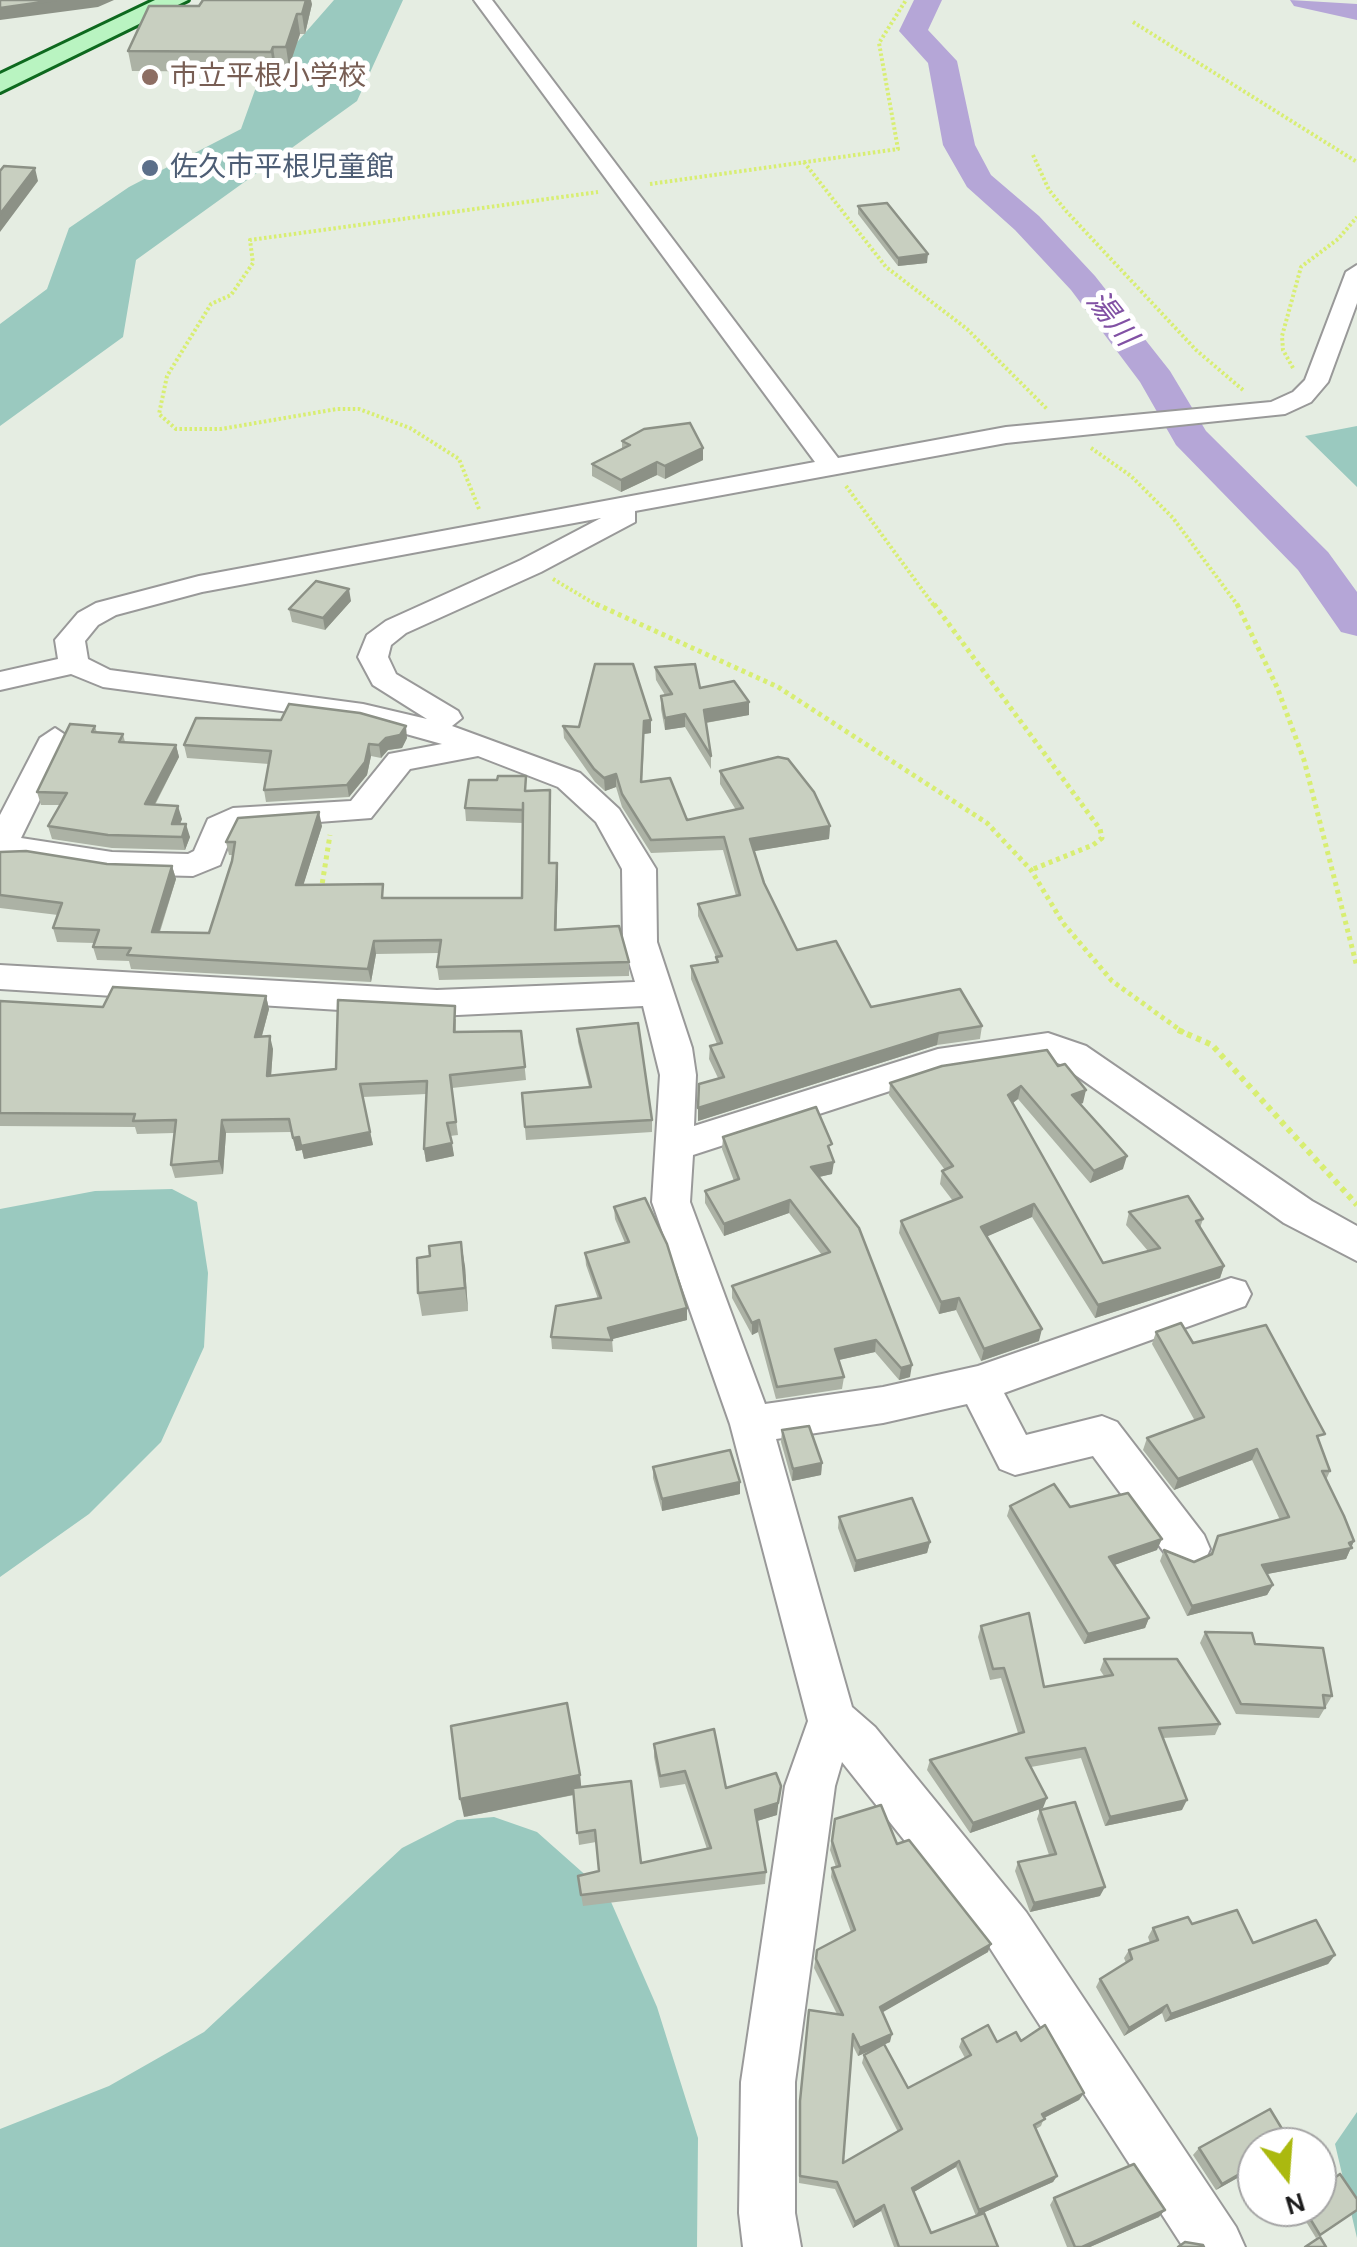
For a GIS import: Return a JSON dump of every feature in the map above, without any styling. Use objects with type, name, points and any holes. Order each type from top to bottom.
[{"type":"main road","points":[[0,84],[175,0]]},
{"type":"street","points":[[483,0],[831,466]]},
{"type":"street","points":[[74,664],[69,650],[74,631],[120,603],[198,584],[831,466],[1073,428],[1263,410],[1302,397],[1316,382],[1357,272]]},
{"type":"street","points":[[55,738],[1,845],[112,863],[193,865],[208,857],[219,826],[233,818],[333,815],[366,806],[400,761],[483,746],[487,742],[484,736],[393,688],[378,670],[374,647],[396,627],[530,566],[658,498]]},
{"type":"street","points":[[0,681],[74,664],[103,678],[363,713],[483,746],[569,780],[616,827],[639,869],[640,942],[658,993],[678,1076],[671,1202],[750,1424],[832,1720],[858,1744],[1008,1930],[1216,2247]]},
{"type":"street","points":[[0,977],[437,1003],[658,993]]},
{"type":"street","points":[[672,1147],[938,1062],[1048,1046],[1073,1055],[1298,1212],[1357,1245]]},
{"type":"street","points":[[750,1424],[883,1405],[978,1384],[1232,1294]]},
{"type":"street","points":[[978,1384],[1015,1456],[1102,1434],[1188,1549]]},
{"type":"street","points":[[772,2247],[767,2213],[768,2082],[810,1786],[832,1720]]},
{"type":"path","points":[[494,528],[481,514],[459,460],[410,428],[359,410],[337,410],[221,429],[176,430],[159,414],[168,376],[211,304],[230,296],[252,262],[250,240],[898,149],[879,43],[906,0]]},
{"type":"path","points":[[1132,22],[1357,162]]},
{"type":"path","points":[[1033,155],[1049,190],[1067,212],[1196,350],[1263,410]]},
{"type":"path","points":[[804,162],[886,266],[968,329],[1173,518],[1239,607],[1277,687],[1304,760],[1357,966]]},
{"type":"path","points":[[1316,382],[1298,374],[1282,350],[1291,293],[1302,267],[1338,239],[1357,217]]},
{"type":"path","points":[[831,466],[1100,830],[1102,838],[1093,845],[1031,870]]},
{"type":"path","points":[[530,566],[604,609],[802,700],[823,720],[861,739],[987,823],[1031,870],[1063,923],[1112,982],[1175,1029],[1212,1045],[1357,1205]]},
{"type":"path","points":[[318,909],[333,815]]},
{"type":"shaded area","points":[[334,0],[403,0],[357,101],[136,260],[123,337],[0,426],[0,324],[47,289],[69,228],[129,187],[241,129],[255,90]]},
{"type":"shaded area","points":[[1357,426],[1357,487],[1305,436]]},
{"type":"shaded area","points":[[172,1189],[197,1202],[208,1273],[204,1347],[161,1442],[89,1514],[0,1577],[0,1209],[95,1191]]},
{"type":"shaded area","points":[[494,1817],[537,1832],[608,1895],[657,2007],[698,2138],[697,2247],[0,2247],[0,2129],[109,2086],[204,2032],[402,1848],[457,1820]]},
{"type":"shaded area","points":[[1357,2112],[1357,2238],[1337,2153],[1337,2141]]},
{"type":"building","points":[[0,0],[56,0],[0,8]]},
{"type":"building","points":[[203,0],[306,0],[286,47],[273,47],[271,52],[128,51],[149,6],[199,6]]},
{"type":"building","points":[[4,166],[35,168],[0,214],[0,171]]},
{"type":"building","points":[[887,203],[928,254],[898,258],[858,206]]},
{"type":"building","points":[[690,423],[703,448],[665,466],[657,462],[621,480],[592,464],[630,445],[622,441],[644,429]]},
{"type":"building","points":[[316,581],[349,589],[323,618],[289,609]]},
{"type":"building","points":[[595,664],[633,664],[651,720],[644,721],[641,782],[670,778],[687,820],[743,808],[720,771],[778,757],[788,759],[814,792],[830,826],[750,839],[764,883],[797,950],[836,941],[871,1007],[960,989],[982,1026],[939,1033],[698,1108],[699,1084],[724,1077],[710,1046],[722,1043],[691,966],[718,962],[716,957],[722,956],[698,904],[740,895],[724,837],[651,840],[622,794],[616,774],[604,778],[594,769],[563,726],[579,727]]},
{"type":"building","points":[[695,664],[700,688],[734,681],[749,702],[704,710],[711,756],[685,714],[665,718],[661,696],[672,694],[655,667]]},
{"type":"building","points":[[289,704],[360,713],[406,726],[400,735],[386,738],[379,745],[369,744],[365,762],[347,785],[264,790],[271,751],[184,745],[196,718],[281,720]]},
{"type":"building","points":[[70,724],[95,726],[92,732],[123,734],[119,742],[176,745],[145,804],[178,806],[172,824],[186,824],[182,837],[108,835],[48,826],[67,793],[37,792]]},
{"type":"building","points":[[498,776],[526,776],[525,791],[550,790],[549,863],[557,863],[555,930],[619,926],[629,962],[437,967],[441,940],[374,941],[368,969],[127,955],[131,948],[93,947],[99,930],[53,928],[62,903],[0,895],[0,852],[26,851],[107,864],[172,866],[152,932],[209,933],[232,861],[235,842],[226,842],[238,818],[319,812],[296,885],[383,884],[382,898],[522,898],[523,810],[465,808],[469,780],[497,780]]},
{"type":"building","points":[[113,987],[266,996],[255,1037],[270,1036],[267,1076],[336,1069],[338,1000],[455,1006],[454,1032],[521,1031],[525,1067],[450,1075],[456,1122],[447,1123],[452,1143],[424,1149],[427,1081],[360,1084],[370,1132],[301,1146],[299,1137],[293,1138],[289,1119],[222,1120],[219,1161],[171,1165],[176,1120],[133,1121],[135,1114],[0,1113],[0,1001],[103,1007]]},
{"type":"building","points":[[638,1023],[652,1120],[525,1127],[522,1093],[591,1087],[577,1029]]},
{"type":"building","points":[[1047,1050],[1058,1066],[1065,1064],[1086,1090],[1072,1095],[1127,1156],[1094,1171],[1021,1086],[1008,1095],[1103,1263],[1160,1248],[1129,1212],[1188,1196],[1203,1219],[1196,1221],[1224,1266],[1098,1305],[1034,1204],[981,1227],[1042,1329],[984,1349],[959,1298],[941,1302],[901,1221],[962,1197],[942,1171],[953,1166],[890,1083],[942,1066]]},
{"type":"building","points":[[816,1107],[832,1144],[828,1146],[834,1162],[811,1167],[859,1228],[912,1365],[901,1368],[876,1340],[835,1349],[844,1377],[777,1387],[759,1320],[752,1323],[732,1286],[830,1252],[790,1200],[724,1224],[705,1191],[739,1179],[723,1137]]},
{"type":"building","points":[[645,1198],[667,1244],[687,1308],[608,1328],[612,1340],[551,1337],[556,1306],[601,1298],[585,1253],[629,1242],[614,1207]]},
{"type":"building","points":[[461,1242],[465,1288],[418,1293],[417,1258],[430,1256],[429,1246]]},
{"type":"building","points":[[1181,1323],[1193,1343],[1266,1325],[1325,1434],[1317,1436],[1330,1471],[1322,1471],[1354,1541],[1349,1543],[1352,1548],[1262,1565],[1273,1585],[1192,1606],[1164,1550],[1194,1562],[1212,1554],[1218,1536],[1289,1517],[1257,1449],[1178,1479],[1147,1438],[1204,1417],[1156,1332]]},
{"type":"building","points":[[809,1426],[822,1463],[793,1469],[782,1430]]},
{"type":"building","points":[[730,1450],[740,1482],[662,1499],[653,1467]]},
{"type":"building","points":[[1054,1484],[1070,1507],[1128,1493],[1162,1539],[1109,1557],[1149,1618],[1088,1634],[1010,1506]]},
{"type":"building","points":[[912,1498],[930,1542],[856,1561],[839,1517]]},
{"type":"building","points":[[1029,1613],[1044,1687],[1113,1675],[1104,1659],[1177,1659],[1220,1724],[1159,1728],[1187,1800],[1110,1817],[1085,1748],[1026,1758],[1047,1798],[973,1823],[930,1760],[1024,1732],[1004,1668],[993,1669],[981,1626]]},
{"type":"building","points":[[1205,1632],[1252,1633],[1255,1644],[1323,1648],[1332,1696],[1323,1695],[1325,1708],[1241,1704]]},
{"type":"building","points":[[567,1703],[580,1775],[460,1799],[451,1726]]},
{"type":"building","points":[[714,1729],[726,1788],[776,1773],[781,1786],[778,1803],[755,1810],[766,1872],[581,1895],[578,1876],[599,1871],[595,1830],[577,1833],[573,1788],[631,1781],[641,1863],[711,1848],[685,1771],[660,1776],[654,1744]]},
{"type":"building","points":[[1075,1802],[1105,1887],[1034,1903],[1018,1862],[1056,1854],[1040,1810]]},
{"type":"building","points":[[881,1805],[897,1844],[909,1840],[991,1944],[880,2007],[892,2034],[860,2048],[853,2034],[843,2163],[902,2129],[864,2055],[884,2044],[908,2088],[971,2055],[962,2039],[988,2025],[997,2042],[1016,2032],[1021,2041],[1045,2025],[1084,2093],[1042,2114],[1045,2119],[1034,2125],[1057,2176],[979,2210],[959,2161],[912,2188],[931,2233],[984,2213],[998,2247],[899,2247],[884,2205],[855,2222],[837,2182],[800,2176],[800,2101],[809,2010],[843,2015],[816,1959],[817,1950],[855,1930],[832,1868],[840,1866],[832,1841],[835,1819]]},
{"type":"building","points":[[1237,1910],[1253,1943],[1316,1920],[1335,1955],[1171,2014],[1167,2005],[1129,2028],[1100,1979],[1132,1959],[1129,1950],[1158,1940],[1153,1928],[1188,1917],[1192,1924]]},
{"type":"building","points":[[1270,2109],[1281,2127],[1237,2127]]},
{"type":"building","points":[[1237,2127],[1237,2175],[1222,2184],[1199,2148]]},
{"type":"building","points":[[1134,2164],[1165,2210],[1075,2247],[1054,2198]]},
{"type":"building","points":[[1340,2174],[1357,2199],[1357,2210],[1337,2224]]},
{"type":"building","points":[[1315,2227],[1332,2227],[1320,2235]]},
{"type":"building","points":[[1320,2237],[1326,2247],[1305,2247]]},
{"type":"building","points":[[1185,2242],[1203,2245],[1204,2247],[1178,2247]]},
{"type":"waterway","name":"湯川","points":[[928,0],[913,31],[942,61],[959,145],[978,180],[1027,223],[1083,283],[1157,379],[1190,437],[1313,561],[1357,623]]},
{"type":"waterway","name":"湯川","points":[[1304,0],[1357,12]]},
{"type":"place","name":"市立平根小学校","points":[[150,77]]},
{"type":"place","name":"佐久市平根児童館","points":[[150,168]]}]
